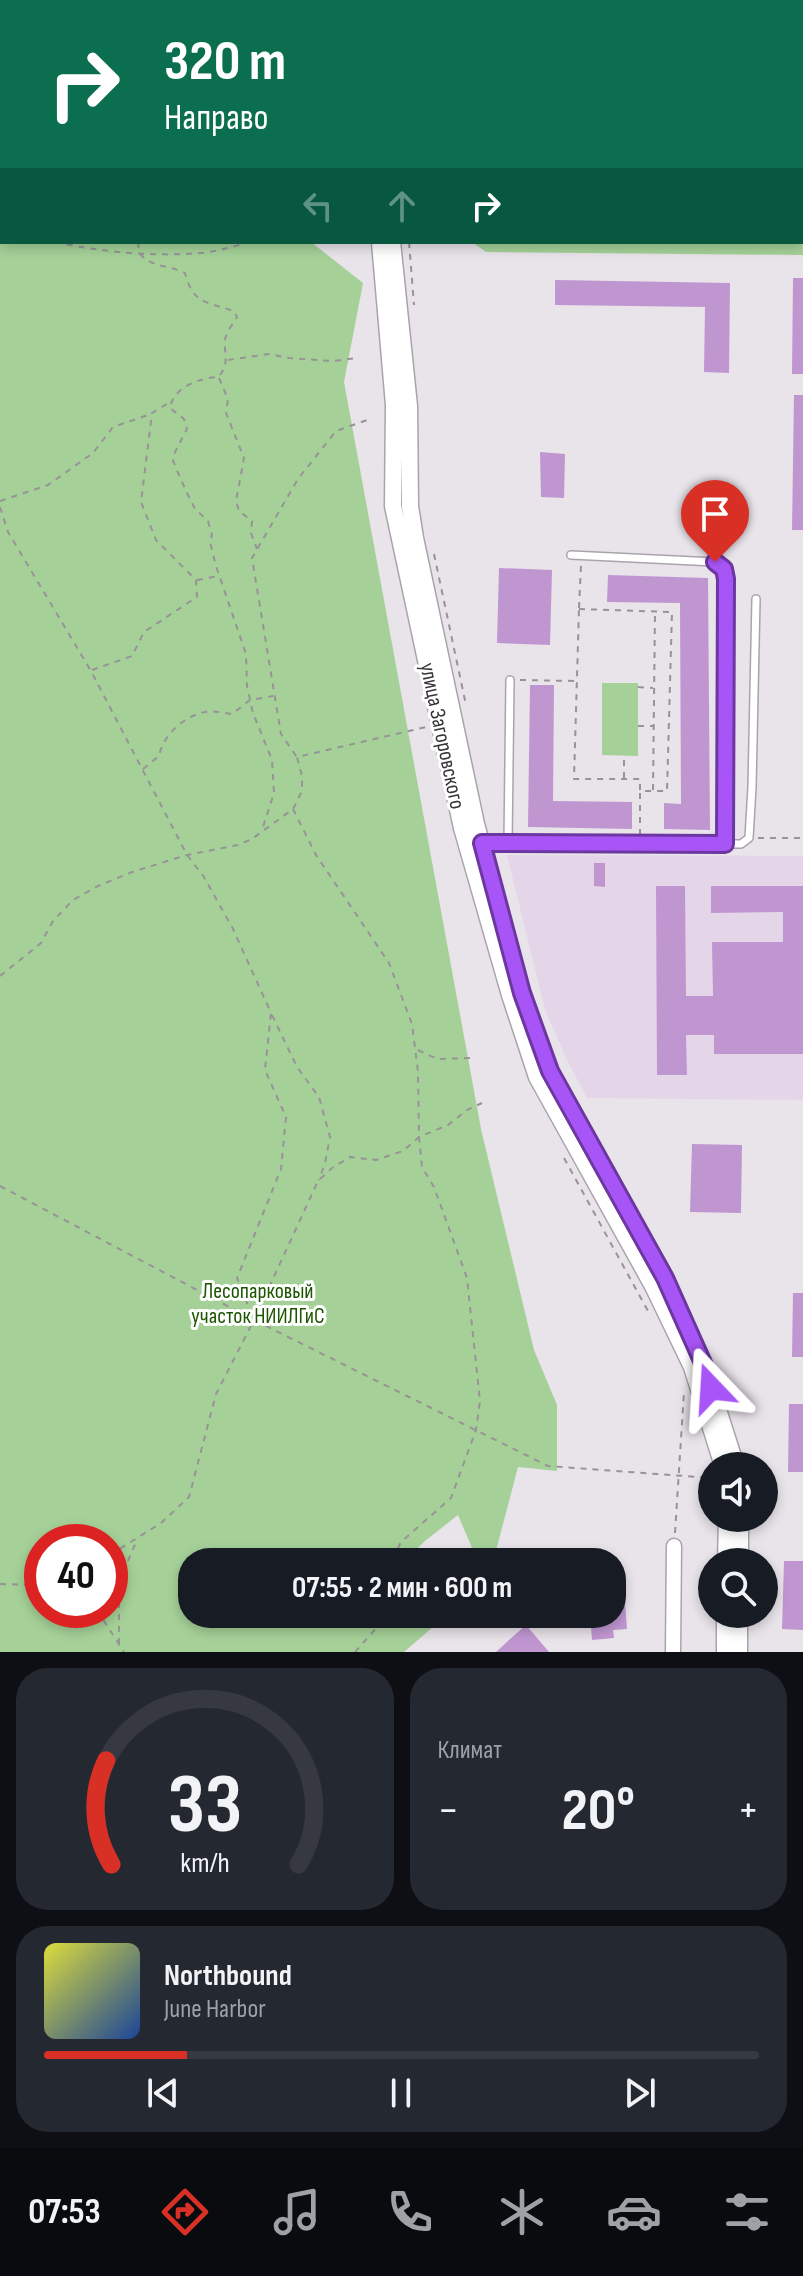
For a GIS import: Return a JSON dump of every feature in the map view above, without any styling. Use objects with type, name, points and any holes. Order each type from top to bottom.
[{"type":"street","name":"улица Загоровского","points":[[380,244],[394,405],[393,506],[462,828],[537,1077],[653,1286],[692,1367],[719,1452]]},
{"type":"street","name":"улица Загоровского","points":[[392,244],[409,406],[410,506],[482,843],[522,993],[550,1071],[671,1292],[703,1363],[732,1452]]},
{"type":"street","points":[[673,1652],[674,1546]]},
{"type":"street","points":[[725,1628],[725,1652]]},
{"type":"street","points":[[739,1628],[739,1652]]},
{"type":"lane","points":[[571,555],[715,562],[724,569],[725,844]]},
{"type":"lane","points":[[482,843],[741,844],[749,838],[756,599]]},
{"type":"lane","points":[[508,843],[510,680]]},
{"type":"path","points":[[64,244],[97,251],[139,253],[201,253],[241,244]]},
{"type":"path","points":[[0,501],[48,485],[93,453],[113,427],[152,413],[193,383],[223,373],[227,360],[225,338],[237,317],[234,311],[212,306],[194,296],[185,273],[174,267],[148,262],[139,253],[138,244]]},
{"type":"path","points":[[409,244],[414,304]]},
{"type":"path","points":[[227,360],[269,354],[332,361],[357,358]]},
{"type":"path","points":[[218,377],[228,399],[226,413],[244,458],[236,501],[239,511],[252,521],[251,533],[257,549]]},
{"type":"path","points":[[170,402],[170,408],[184,419],[187,429],[173,461],[195,509],[208,521],[219,576],[246,654],[247,686],[253,713],[272,760],[274,793],[262,830]]},
{"type":"path","points":[[91,671],[132,656],[144,632],[197,597],[196,580],[156,540],[141,502],[152,413]]},
{"type":"path","points":[[0,976],[41,943],[53,921],[73,900],[132,872],[187,855],[238,845],[252,839],[293,809],[302,791],[302,776],[297,757],[281,734],[252,558],[298,479],[336,431],[370,419]]},
{"type":"path","points":[[0,507],[8,532],[91,671],[187,855],[204,877],[233,929],[297,1067],[319,1097],[330,1137],[318,1181],[216,1394],[189,1497],[161,1523],[128,1543]]},
{"type":"path","points":[[432,546],[468,711]]},
{"type":"path","points":[[581,556],[574,779],[640,779],[640,843]]},
{"type":"path","points":[[196,580],[219,576]]},
{"type":"path","points":[[579,609],[672,612],[667,791],[640,791]]},
{"type":"path","points":[[653,791],[655,611]]},
{"type":"path","points":[[510,680],[577,681]]},
{"type":"path","points":[[638,687],[654,688]]},
{"type":"path","points":[[142,769],[159,756],[175,728],[190,718],[207,711],[232,714],[250,700],[274,695]]},
{"type":"path","points":[[297,757],[439,724]]},
{"type":"path","points":[[638,726],[654,726]]},
{"type":"path","points":[[624,755],[624,780]]},
{"type":"path","points":[[293,809],[316,855],[389,963],[412,1024],[417,1049],[422,1167],[434,1187],[467,1278],[480,1401],[476,1430],[451,1498],[398,1548]]},
{"type":"path","points":[[749,838],[803,838]]},
{"type":"path","points":[[254,1320],[237,1278],[281,1169],[286,1117],[265,1070],[271,1013]]},
{"type":"path","points":[[417,1049],[437,1059],[473,1058]]},
{"type":"path","points":[[318,1181],[350,1157],[376,1160],[403,1151],[419,1137],[448,1125],[482,1103]]},
{"type":"path","points":[[0,1186],[254,1320],[548,1466],[698,1477]]},
{"type":"path","points":[[674,1546],[685,1384]]},
{"type":"path","points":[[119,1644],[119,1597],[127,1563],[138,1537]]},
{"type":"path","points":[[0,1584],[24,1585]]},
{"type":"path","points":[[109,1628],[124,1652]]},
{"type":"path","points":[[355,1652],[376,1628]]},
{"type":"shaded area","points":[[507,855],[803,856],[803,1100],[587,1098],[545,1010]]},
{"type":"green space","name":"Лесопарковый участок НИИЛГиС","points":[[0,244],[314,244],[363,283],[344,382],[481,1129],[534,1350],[557,1405],[557,1471],[518,1467],[497,1548],[472,1548],[458,1515],[418,1548],[178,1548],[178,1628],[432,1628],[404,1652],[0,1652]]},
{"type":"green space","points":[[475,244],[803,244],[803,255],[486,252]]},
{"type":"green space","points":[[602,683],[638,683],[638,756],[602,755]]},
{"type":"building","points":[[793,278],[803,278],[803,374],[792,374]]},
{"type":"building","points":[[555,280],[730,283],[729,373],[704,372],[705,307],[555,305]]},
{"type":"building","points":[[794,395],[803,395],[803,530],[792,530]]},
{"type":"building","points":[[540,452],[565,454],[564,498],[541,497]]},
{"type":"building","points":[[499,568],[552,570],[550,645],[497,643]]},
{"type":"building","points":[[608,575],[708,578],[710,830],[664,829],[664,803],[681,804],[680,603],[607,602]]},
{"type":"building","points":[[530,685],[554,685],[553,801],[632,802],[632,829],[528,827]]},
{"type":"building","points":[[594,863],[605,863],[605,887],[594,886]]},
{"type":"building","points":[[656,886],[685,886],[686,996],[713,996],[712,942],[783,942],[783,912],[711,913],[711,886],[803,886],[803,1054],[714,1054],[714,1035],[686,1035],[687,1075],[657,1075]]},
{"type":"building","points":[[692,1144],[742,1145],[741,1213],[690,1212]]},
{"type":"building","points":[[793,1293],[803,1293],[803,1357],[792,1357]]},
{"type":"building","points":[[789,1404],[803,1404],[803,1472],[788,1472]]},
{"type":"building","points":[[784,1561],[803,1561],[803,1630],[782,1629]]},
{"type":"building","points":[[626,1616],[627,1629],[613,1630],[614,1638],[592,1640],[591,1628],[626,1628]]},
{"type":"building","points":[[523,1628],[529,1628],[549,1652],[496,1652]]},
{"type":"route","points":[[711,1388],[665,1278],[550,1071],[522,993],[482,843],[725,844],[726,579],[724,569],[715,562]]}]
